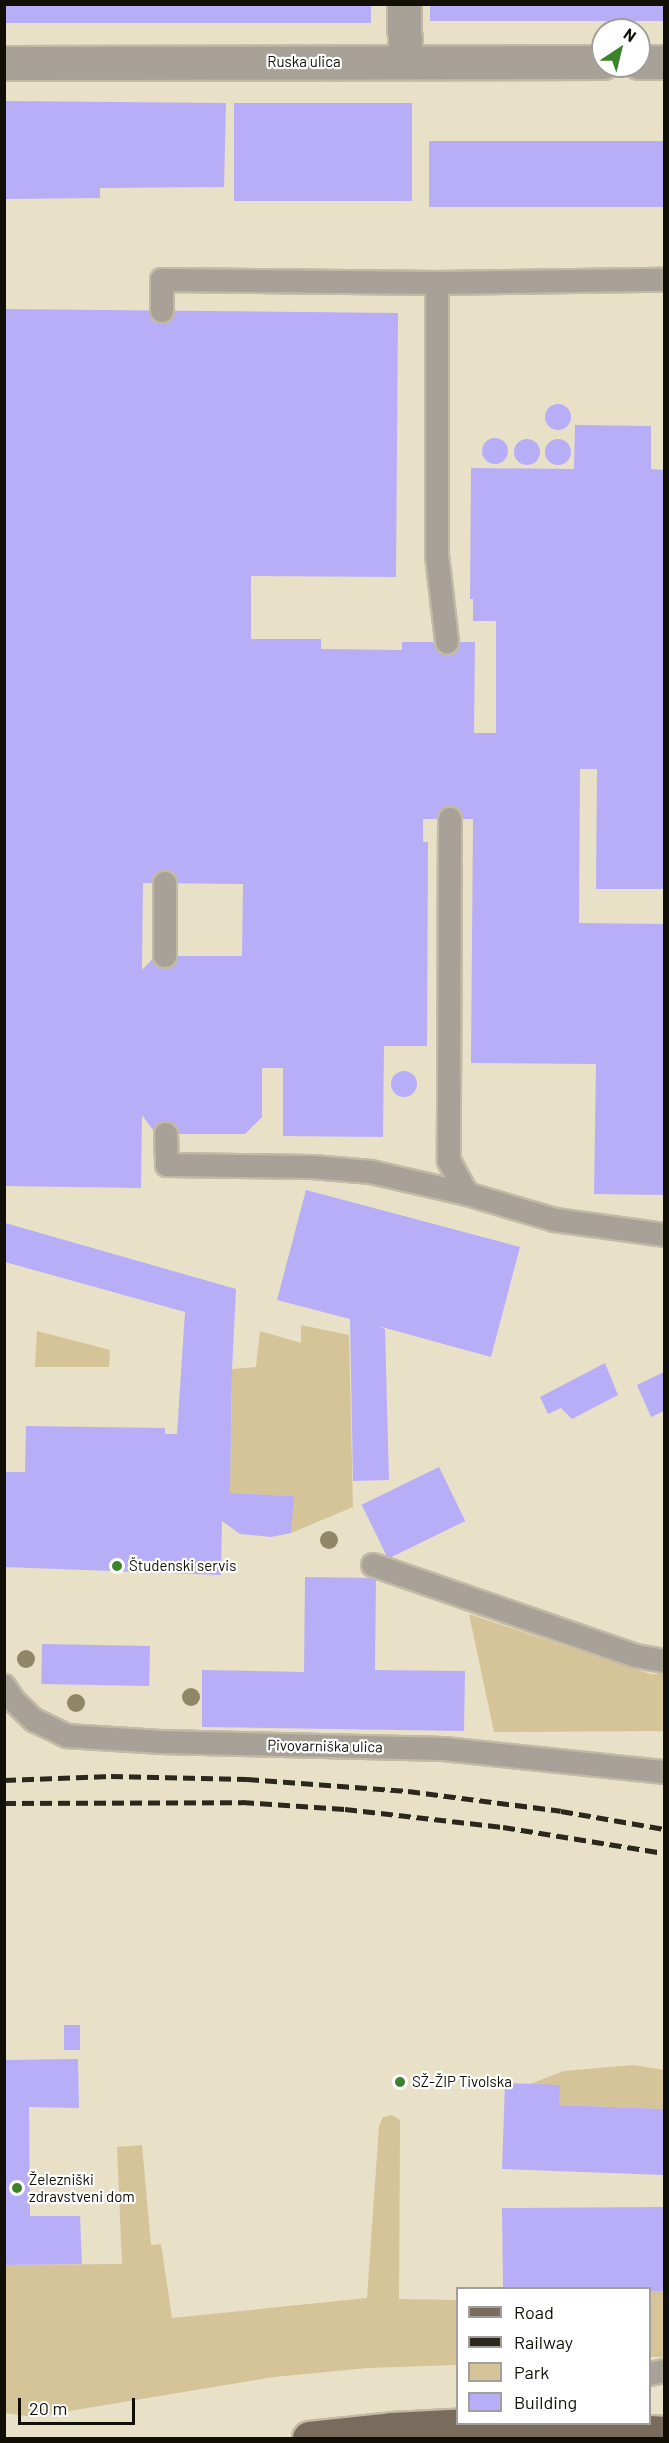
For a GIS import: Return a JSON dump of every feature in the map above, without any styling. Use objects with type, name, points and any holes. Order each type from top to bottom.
[{"type":"main road","points":[[309,2439],[392,2429],[470,2425]]},
{"type":"main road","points":[[564,2425],[664,2433]]},
{"type":"street","points":[[404,4],[405,62]]},
{"type":"street","name":"Ruska ulica","points":[[4,63],[591,62]]},
{"type":"lane","points":[[162,311],[162,280],[437,283],[664,280]]},
{"type":"lane","points":[[437,283],[437,555],[447,642]]},
{"type":"lane","points":[[450,819],[449,1161],[467,1194]]},
{"type":"lane","points":[[165,883],[165,956]]},
{"type":"lane","points":[[166,1134],[167,1165],[312,1167],[371,1172],[467,1194],[555,1220],[664,1235]]},
{"type":"lane","points":[[373,1565],[636,1656],[664,1661]]},
{"type":"lane","name":"Pivovarniška ulica","points":[[4,1686],[14,1701],[34,1720],[68,1736],[161,1742],[444,1749],[664,1772]]},
{"type":"green space","points":[[301,1325],[349,1335],[353,1507],[291,1533],[293,1496],[230,1493],[232,1369],[256,1367],[260,1331],[301,1343]]},
{"type":"green space","points":[[37,1331],[110,1350],[109,1367],[35,1367]]},
{"type":"green space","points":[[469,1614],[651,1674],[664,1674],[664,1731],[494,1732]]},
{"type":"green space","points":[[633,2065],[664,2070],[664,2109],[559,2105],[530,2084],[564,2071]]},
{"type":"green space","points":[[392,2115],[400,2120],[399,2299],[456,2300],[456,2365],[368,2368],[274,2377],[33,2417],[5,2413],[4,2265],[122,2264],[117,2147],[142,2145],[151,2245],[161,2244],[172,2318],[367,2298],[379,2126],[383,2117]]},
{"type":"green space","points":[[651,2291],[664,2291],[664,2357],[651,2357]]},
{"type":"building","points":[[4,4],[371,4],[371,23],[4,23]]},
{"type":"building","points":[[430,4],[664,4],[664,21],[651,21],[651,18],[591,18],[591,21],[430,21]]},
{"type":"building","points":[[4,101],[226,103],[224,187],[100,188],[100,198],[4,199]]},
{"type":"building","points":[[234,103],[412,103],[412,201],[234,201]]},
{"type":"building","points":[[429,141],[664,141],[664,207],[429,207]]},
{"type":"building","points":[[4,309],[398,313],[396,577],[251,576],[251,639],[321,639],[321,649],[402,650],[402,642],[475,642],[474,733],[496,733],[496,621],[473,621],[473,599],[470,599],[471,468],[574,469],[575,425],[651,426],[651,469],[664,470],[664,889],[596,889],[597,769],[580,769],[579,923],[664,924],[664,1195],[594,1194],[596,1064],[471,1063],[473,819],[423,819],[423,842],[428,842],[427,1046],[384,1046],[383,1137],[283,1136],[283,1068],[262,1068],[262,1117],[245,1134],[156,1134],[142,1115],[141,1188],[4,1186]],"holes":[[[143,883],[243,884],[242,956],[155,956],[142,970]]]},
{"type":"building","points":[[558,404],[567,408],[571,417],[567,426],[558,430],[549,426],[545,417],[549,408]]},
{"type":"building","points":[[495,438],[504,442],[508,451],[504,460],[495,464],[486,460],[482,451],[486,442]]},
{"type":"building","points":[[527,439],[536,443],[540,452],[536,461],[527,465],[518,461],[514,452],[518,443]]},
{"type":"building","points":[[558,439],[567,443],[571,452],[567,461],[558,465],[549,461],[545,452],[549,443]]},
{"type":"building","points":[[404,1071],[413,1075],[417,1084],[413,1093],[404,1097],[395,1093],[391,1084],[395,1075]]},
{"type":"building","points":[[306,1190],[520,1247],[491,1357],[378,1326],[385,1329],[389,1480],[353,1481],[350,1319],[277,1300]]},
{"type":"building","points":[[5,1223],[236,1289],[230,1493],[294,1496],[291,1533],[271,1537],[240,1534],[222,1521],[221,1575],[4,1567],[4,1472],[25,1472],[26,1426],[165,1428],[165,1434],[177,1434],[185,1312],[5,1262]]},
{"type":"building","points":[[605,1363],[618,1395],[572,1419],[561,1408],[548,1414],[540,1397]]},
{"type":"building","points":[[664,1372],[664,1411],[651,1417],[637,1385]]},
{"type":"building","points":[[439,1467],[465,1521],[388,1559],[362,1505]]},
{"type":"building","points":[[305,1577],[376,1578],[375,1670],[465,1671],[464,1731],[202,1727],[202,1670],[304,1672]]},
{"type":"building","points":[[42,1644],[150,1646],[149,1686],[41,1684]]},
{"type":"building","points":[[64,2025],[80,2025],[80,2050],[64,2050]]},
{"type":"building","name":"Železniški zdravstveni dom","points":[[78,2059],[79,2108],[29,2107],[30,2216],[80,2216],[82,2264],[4,2265],[4,2060]]},
{"type":"building","points":[[505,2083],[560,2085],[559,2105],[664,2109],[664,2175],[502,2169]]},
{"type":"building","points":[[664,2207],[664,2291],[651,2291],[651,2287],[503,2287],[502,2208]]},
{"type":"railway","points":[[4,1780],[111,1776],[247,1779],[408,1791],[561,1811],[664,1829]]},
{"type":"railway","points":[[4,1803],[242,1802],[345,1809],[503,1827],[664,1853]]},
{"type":"place","name":"Študenski servis","points":[[117,1566]]},
{"type":"place","name":"SŽ-ŽIP Tivolska","points":[[400,2082]]},
{"type":"place","name":"Železniški zdravstveni dom","points":[[17,2188]]}]
